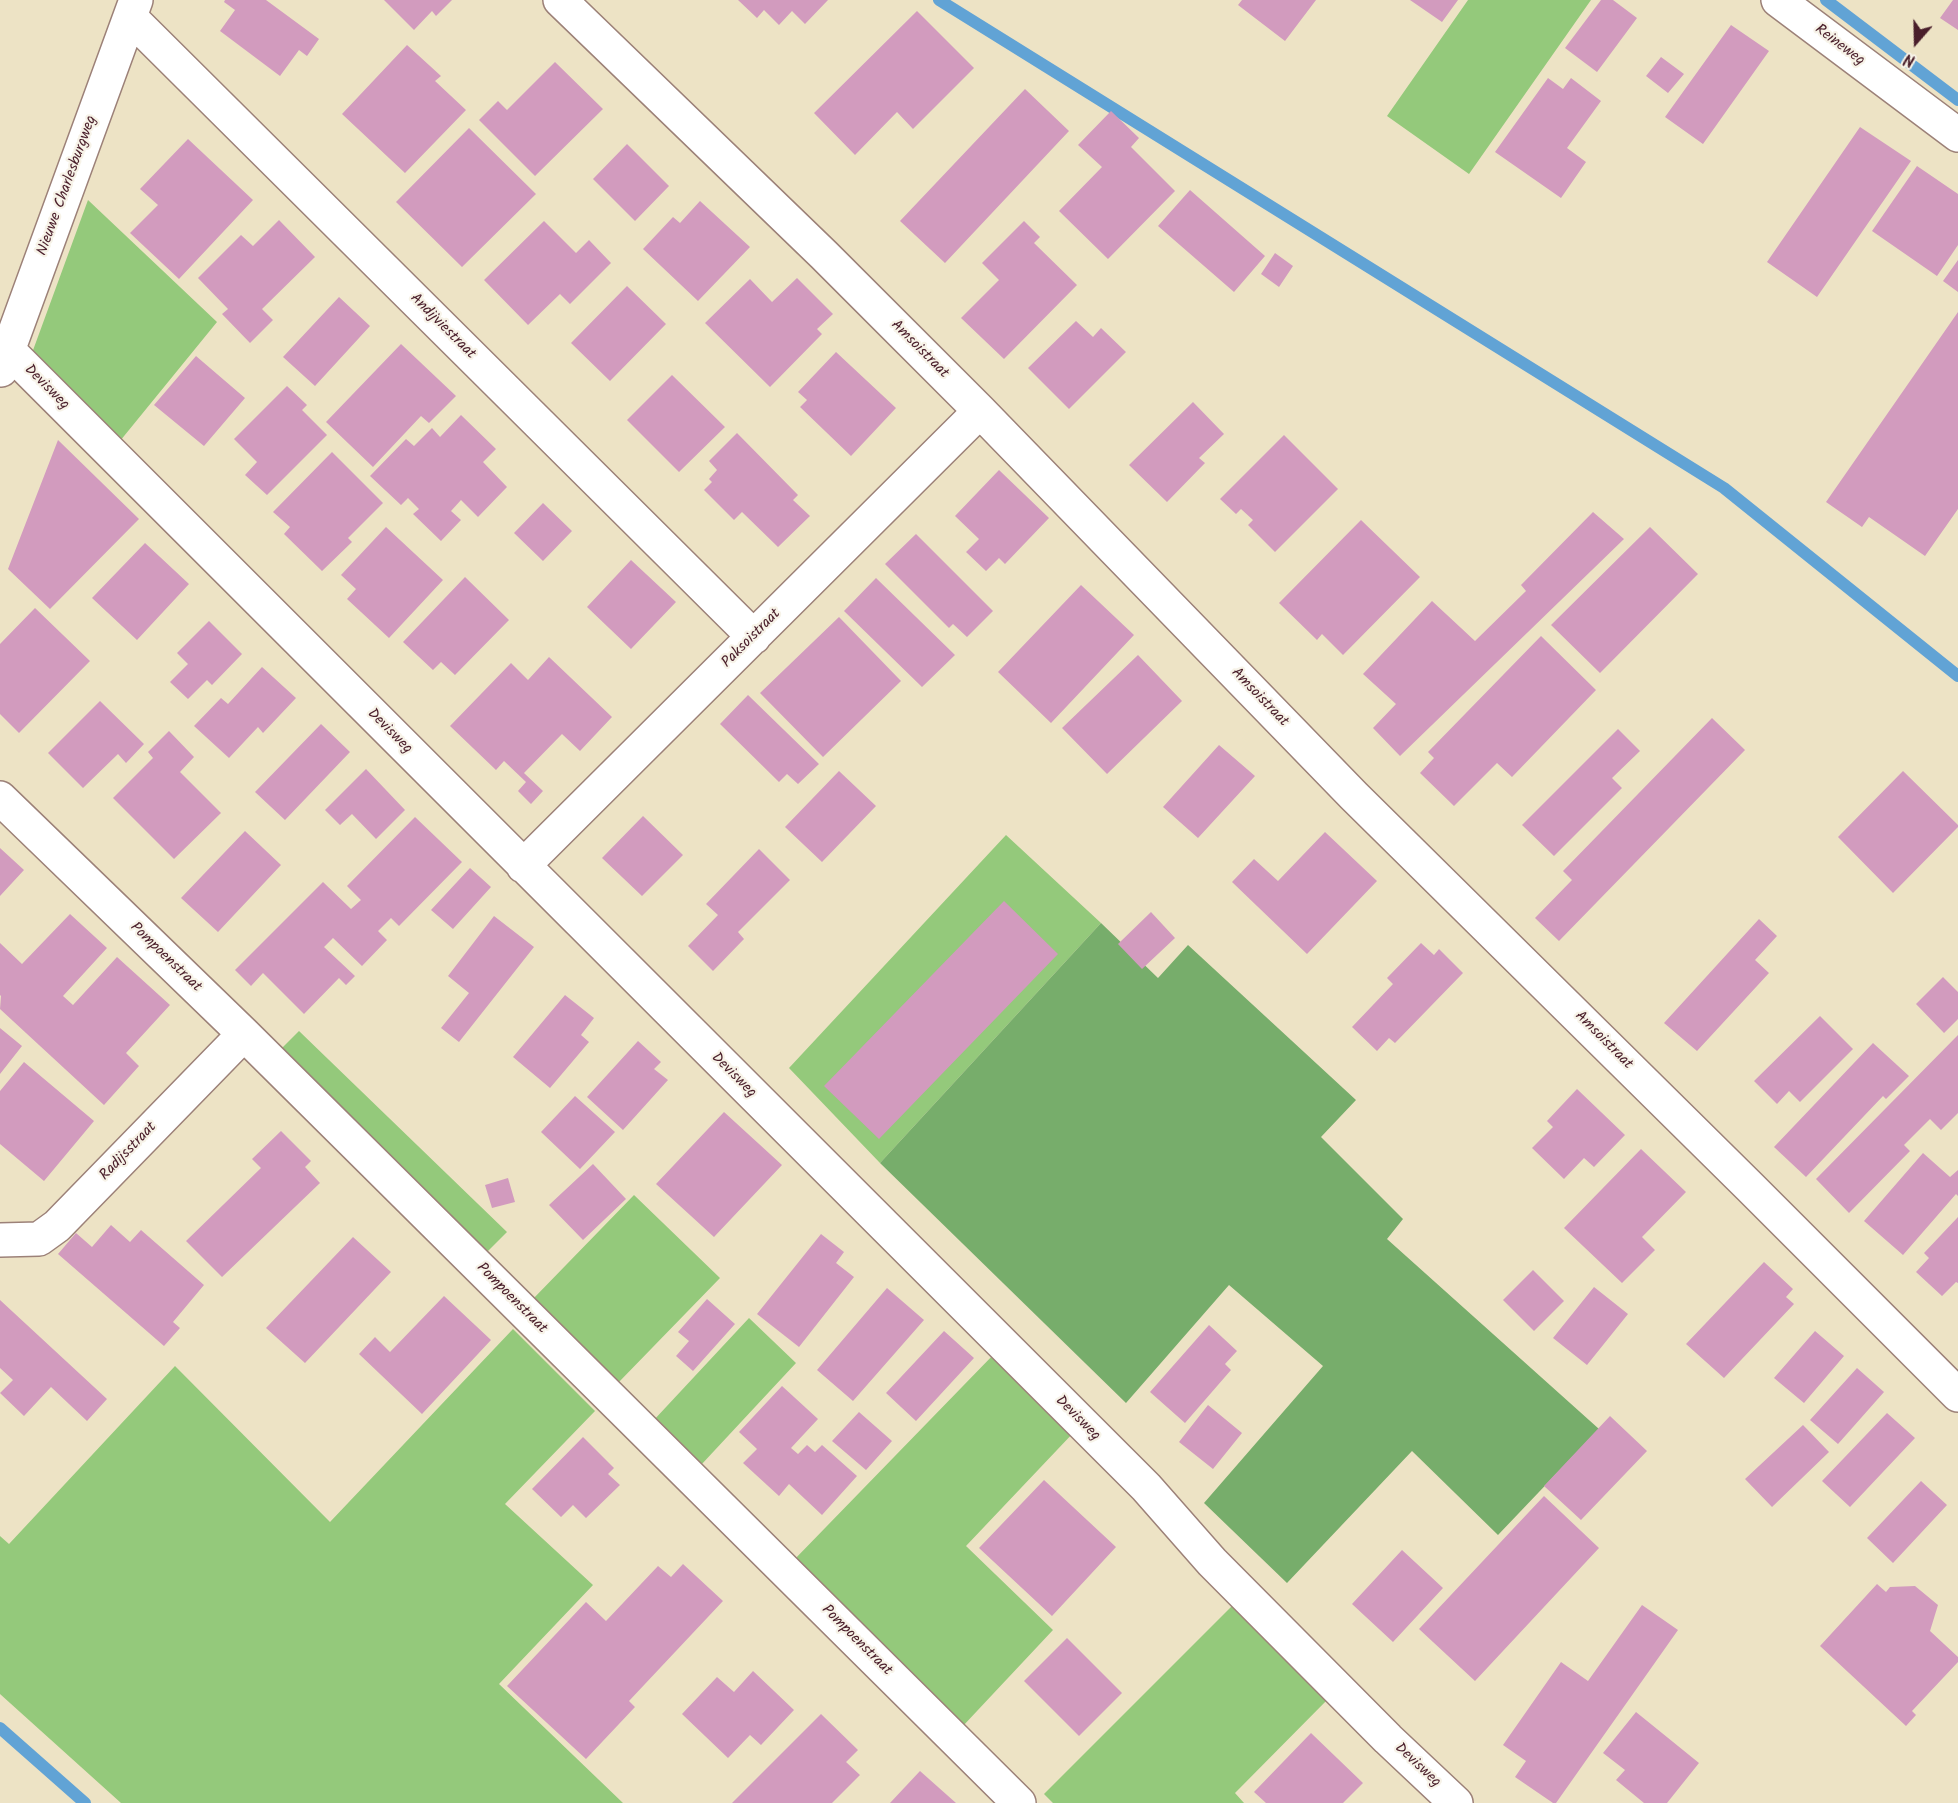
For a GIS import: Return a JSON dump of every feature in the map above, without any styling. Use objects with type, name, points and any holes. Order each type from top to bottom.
[{"type":"street","name":"Amsoistraat","points":[[560,0],[824,255],[980,411],[1354,796],[1958,1395]]},
{"type":"street","name":"Reineweg","points":[[1778,0],[1958,135]]},
{"type":"street","name":"Nieuwe Charlesburgweg","points":[[4,361],[133,8]]},
{"type":"street","name":"Andijviestraat","points":[[133,8],[754,637]]},
{"type":"street","name":"Devisweg","points":[[4,361],[523,866],[1146,1488],[1212,1562],[1388,1739],[1456,1803]]},
{"type":"street","name":"Paksoistraat","points":[[523,866],[980,411]]},
{"type":"street","name":"Pompoenstraat","points":[[0,798],[243,1034],[1019,1803]]},
{"type":"street","name":"Radijsstraat","points":[[0,1240],[39,1239],[57,1226],[243,1034]]},
{"type":"green space","points":[[1468,0],[1591,0],[1469,174],[1387,116]]},
{"type":"green space","points":[[88,200],[217,322],[120,441],[32,353]]},
{"type":"green space","points":[[1006,835],[1101,923],[880,1163],[789,1068]]},
{"type":"green space","points":[[1101,923],[1158,978],[1188,945],[1356,1100],[1321,1137],[1403,1219],[1387,1239],[1599,1429],[1498,1535],[1412,1451],[1287,1583],[1204,1503],[1323,1366],[1229,1285],[1126,1403],[880,1163]]},
{"type":"green space","points":[[299,1031],[507,1232],[487,1252],[280,1050]]},
{"type":"green space","points":[[634,1195],[720,1278],[618,1383],[532,1300]]},
{"type":"green space","points":[[749,1318],[796,1363],[701,1465],[653,1421]]},
{"type":"green space","points":[[513,1329],[595,1411],[505,1504],[593,1585],[499,1684],[623,1803],[121,1803],[0,1694],[0,1536],[9,1544],[175,1366],[330,1522]]},
{"type":"green space","points":[[996,1352],[1075,1431],[966,1546],[1053,1630],[962,1727],[792,1562]]},
{"type":"green space","points":[[1237,1601],[1330,1697],[1235,1793],[1244,1803],[1053,1803],[1044,1794]]},
{"type":"building","points":[[225,0],[266,0],[319,39],[307,56],[299,50],[280,76],[220,31],[235,10],[224,2]]},
{"type":"building","points":[[384,0],[452,0],[436,16],[432,11],[414,30]]},
{"type":"building","points":[[738,0],[828,0],[805,24],[792,11],[779,25],[764,10],[757,18]]},
{"type":"building","points":[[1242,0],[1316,0],[1285,41],[1238,5]]},
{"type":"building","points":[[1410,0],[1458,0],[1442,22]]},
{"type":"building","points":[[1601,0],[1613,0],[1637,18],[1597,72],[1565,48]]},
{"type":"building","points":[[1953,0],[1958,0],[1958,30],[1940,18]]},
{"type":"building","points":[[917,11],[974,68],[913,129],[897,112],[855,155],[814,113]]},
{"type":"building","points":[[1731,25],[1769,51],[1703,144],[1665,117]]},
{"type":"building","points":[[407,45],[441,76],[435,81],[466,110],[405,173],[342,114]]},
{"type":"building","points":[[1661,57],[1684,74],[1668,93],[1646,76]]},
{"type":"building","points":[[555,62],[603,109],[535,176],[479,120],[498,101],[507,110]]},
{"type":"building","points":[[1548,78],[1563,89],[1571,78],[1601,101],[1567,148],[1586,162],[1561,198],[1495,152]]},
{"type":"building","points":[[1025,89],[1069,131],[945,263],[900,221]]},
{"type":"building","points":[[1111,111],[1139,138],[1131,147],[1175,191],[1108,259],[1059,211],[1102,167],[1078,145]]},
{"type":"building","points":[[1860,127],[1911,161],[1817,297],[1767,262]]},
{"type":"building","points":[[469,128],[536,194],[462,267],[396,202]]},
{"type":"building","points":[[188,139],[253,200],[179,279],[130,233],[158,205],[140,189]]},
{"type":"building","points":[[627,144],[669,186],[635,221],[593,179]]},
{"type":"building","points":[[1917,166],[1958,194],[1958,245],[1937,276],[1872,231]]},
{"type":"building","points":[[1190,190],[1265,256],[1234,292],[1158,226]]},
{"type":"building","points":[[700,201],[750,247],[698,301],[643,249],[673,217],[680,223]]},
{"type":"building","points":[[279,220],[315,257],[262,309],[273,320],[250,343],[222,314],[228,309],[198,278],[241,235],[253,246]]},
{"type":"building","points":[[544,221],[576,253],[589,240],[611,263],[570,304],[560,294],[528,325],[484,280]]},
{"type":"building","points":[[1024,221],[1040,237],[1034,243],[1077,285],[1004,359],[961,318],[999,280],[982,263]]},
{"type":"building","points":[[1275,253],[1293,266],[1279,287],[1261,274]]},
{"type":"building","points":[[1958,260],[1958,292],[1943,281]]},
{"type":"building","points":[[797,278],[833,314],[817,329],[822,334],[770,387],[705,323],[750,279],[772,302]]},
{"type":"building","points":[[627,286],[666,324],[610,381],[571,343]]},
{"type":"building","points":[[339,297],[370,326],[315,386],[283,357]]},
{"type":"building","points":[[1958,312],[1958,509],[1925,556],[1869,517],[1862,527],[1826,502]]},
{"type":"building","points":[[1076,321],[1093,337],[1101,328],[1126,352],[1069,409],[1028,368]]},
{"type":"building","points":[[401,344],[456,396],[429,423],[421,416],[373,467],[326,422]]},
{"type":"building","points":[[836,352],[896,408],[851,456],[800,407],[807,400],[798,392]]},
{"type":"building","points":[[196,356],[245,398],[204,446],[154,405]]},
{"type":"building","points":[[672,375],[725,427],[679,472],[627,420]]},
{"type":"building","points":[[287,386],[307,405],[302,410],[327,435],[267,495],[245,475],[257,462],[234,439]]},
{"type":"building","points":[[1193,402],[1224,434],[1199,458],[1205,463],[1167,502],[1129,465]]},
{"type":"building","points":[[461,415],[496,449],[483,462],[507,487],[478,517],[461,500],[451,511],[461,520],[441,541],[413,514],[419,509],[408,498],[401,505],[370,476],[406,439],[414,446],[432,428],[440,437]]},
{"type":"building","points":[[737,433],[798,495],[793,500],[810,516],[778,547],[742,512],[734,520],[704,490],[712,482],[709,479],[717,470],[709,461]]},
{"type":"building","points":[[1284,435],[1338,489],[1275,552],[1248,525],[1253,520],[1241,509],[1236,514],[1220,499]]},
{"type":"building","points":[[58,440],[139,519],[50,609],[8,569]]},
{"type":"building","points":[[332,452],[383,503],[348,538],[352,542],[322,571],[284,534],[290,527],[273,512]]},
{"type":"building","points":[[999,470],[1049,518],[1005,564],[999,558],[986,571],[966,552],[979,539],[955,516]]},
{"type":"building","points":[[543,503],[572,531],[543,561],[514,533]]},
{"type":"building","points":[[1593,512],[1624,539],[1400,756],[1373,728],[1396,704],[1363,674],[1432,601],[1475,641],[1526,591],[1521,585]]},
{"type":"building","points":[[1361,520],[1420,577],[1343,655],[1322,634],[1317,640],[1279,603]]},
{"type":"building","points":[[386,527],[443,580],[389,638],[347,599],[356,589],[341,575]]},
{"type":"building","points":[[1650,527],[1698,574],[1600,673],[1551,625]]},
{"type":"building","points":[[916,534],[993,611],[967,637],[953,624],[949,628],[885,564]]},
{"type":"building","points":[[145,543],[189,584],[137,640],[92,598]]},
{"type":"building","points":[[631,560],[676,602],[631,649],[587,607]]},
{"type":"building","points":[[465,577],[509,620],[455,675],[441,662],[433,670],[403,642]]},
{"type":"building","points":[[876,578],[955,655],[922,687],[844,611]]},
{"type":"building","points":[[1081,585],[1134,635],[1051,723],[998,672]]},
{"type":"building","points":[[35,608],[90,661],[19,733],[0,714],[0,644]]},
{"type":"building","points":[[839,617],[901,681],[823,757],[760,693]]},
{"type":"building","points":[[209,621],[242,654],[212,685],[207,680],[188,699],[170,682],[188,664],[177,653]]},
{"type":"building","points":[[1541,636],[1596,690],[1512,777],[1497,763],[1454,806],[1420,773],[1434,758],[1428,752]]},
{"type":"building","points":[[1138,655],[1182,701],[1107,774],[1062,728]]},
{"type":"building","points":[[549,657],[612,717],[580,751],[562,734],[524,773],[543,791],[531,804],[518,791],[526,782],[504,761],[496,770],[450,726],[511,663],[528,680]]},
{"type":"building","points":[[262,667],[296,698],[263,733],[258,727],[229,758],[194,726],[221,698],[228,704]]},
{"type":"building","points":[[748,695],[819,764],[798,784],[787,774],[779,782],[720,724]]},
{"type":"building","points":[[100,701],[144,744],[126,763],[118,754],[83,788],[48,753]]},
{"type":"building","points":[[1712,718],[1745,750],[1559,941],[1535,918],[1572,880],[1563,871]]},
{"type":"building","points":[[321,724],[350,752],[285,820],[255,792]]},
{"type":"building","points":[[1618,729],[1640,751],[1612,778],[1622,788],[1554,856],[1522,825]]},
{"type":"building","points":[[169,731],[194,757],[180,772],[221,813],[174,859],[113,798],[153,758],[148,752]]},
{"type":"building","points":[[1219,745],[1255,776],[1198,838],[1163,807]]},
{"type":"building","points":[[366,769],[405,810],[376,839],[352,814],[340,825],[325,810]]},
{"type":"building","points":[[839,771],[876,806],[822,862],[785,827]]},
{"type":"building","points":[[1903,771],[1958,827],[1893,893],[1838,837]]},
{"type":"building","points":[[643,816],[683,855],[642,896],[602,858]]},
{"type":"building","points":[[415,817],[462,862],[399,926],[391,918],[378,931],[387,940],[362,966],[333,938],[324,947],[355,976],[346,985],[339,978],[304,1014],[263,973],[251,986],[235,970],[323,882],[351,909],[361,900],[347,886]]},
{"type":"building","points":[[245,831],[281,865],[218,932],[181,898]]},
{"type":"building","points":[[1325,832],[1377,881],[1307,954],[1232,882],[1254,859],[1278,881]]},
{"type":"building","points":[[0,848],[24,870],[0,896]]},
{"type":"building","points":[[759,849],[790,880],[738,932],[744,939],[713,971],[688,946],[718,915],[706,904]]},
{"type":"building","points":[[470,868],[491,887],[453,929],[431,910]]},
{"type":"building","points":[[1004,901],[1058,954],[879,1139],[824,1086]]},
{"type":"building","points":[[1151,912],[1175,938],[1142,969],[1118,944]]},
{"type":"building","points":[[70,914],[107,948],[63,996],[73,1005],[117,957],[170,1005],[126,1053],[139,1066],[104,1105],[0,1009],[0,943],[22,964]]},
{"type":"building","points":[[494,916],[534,947],[459,1042],[441,1028],[469,993],[448,976]]},
{"type":"building","points":[[1759,919],[1777,936],[1755,960],[1769,973],[1697,1051],[1664,1023]]},
{"type":"building","points":[[1421,943],[1434,955],[1439,949],[1463,973],[1395,1043],[1389,1038],[1377,1051],[1352,1027],[1393,984],[1387,978]]},
{"type":"building","points":[[1943,977],[1958,992],[1958,1019],[1944,1033],[1916,1004]]},
{"type":"building","points":[[565,995],[594,1018],[581,1035],[589,1042],[550,1088],[513,1057]]},
{"type":"building","points":[[1820,1016],[1853,1049],[1800,1102],[1789,1091],[1777,1104],[1754,1081]]},
{"type":"building","points":[[0,1028],[22,1046],[0,1074]]},
{"type":"building","points":[[1958,1035],[1958,1113],[1941,1130],[1930,1119],[1904,1145],[1910,1151],[1849,1213],[1816,1179]]},
{"type":"building","points":[[638,1041],[661,1062],[654,1069],[668,1080],[623,1130],[587,1097]]},
{"type":"building","points":[[1873,1043],[1909,1076],[1886,1099],[1883,1096],[1806,1177],[1774,1147]]},
{"type":"building","points":[[24,1062],[94,1121],[44,1181],[0,1144],[0,1091]]},
{"type":"building","points":[[1577,1089],[1625,1135],[1594,1167],[1584,1158],[1564,1179],[1532,1148],[1553,1127],[1547,1121]]},
{"type":"building","points":[[575,1096],[615,1132],[580,1169],[541,1132]]},
{"type":"building","points":[[724,1112],[782,1165],[714,1237],[656,1184]]},
{"type":"building","points":[[281,1131],[311,1161],[305,1167],[320,1183],[222,1277],[186,1241],[261,1168],[252,1159]]},
{"type":"building","points":[[1641,1149],[1686,1192],[1642,1237],[1655,1250],[1622,1283],[1564,1228]]},
{"type":"building","points":[[1923,1153],[1950,1177],[1958,1170],[1958,1196],[1956,1194],[1903,1255],[1864,1221]]},
{"type":"building","points":[[593,1164],[626,1199],[583,1240],[549,1205]]},
{"type":"building","points":[[508,1178],[515,1202],[492,1208],[485,1185]]},
{"type":"building","points":[[1958,1217],[1958,1283],[1956,1282],[1942,1296],[1916,1272],[1929,1258],[1924,1253]]},
{"type":"building","points":[[111,1225],[130,1242],[141,1230],[204,1285],[173,1322],[180,1328],[164,1346],[58,1254],[76,1233],[92,1247]]},
{"type":"building","points":[[821,1234],[844,1252],[836,1263],[854,1277],[799,1347],[757,1314]]},
{"type":"building","points":[[353,1237],[391,1272],[305,1363],[266,1328]]},
{"type":"building","points":[[1764,1262],[1793,1289],[1786,1297],[1794,1304],[1724,1378],[1686,1344]]},
{"type":"building","points":[[1533,1270],[1564,1301],[1534,1331],[1503,1300]]},
{"type":"building","points":[[1594,1287],[1628,1314],[1587,1365],[1553,1338]]},
{"type":"building","points":[[887,1288],[924,1320],[853,1401],[817,1370]]},
{"type":"building","points":[[444,1296],[491,1340],[422,1414],[359,1354],[375,1337],[390,1352]]},
{"type":"building","points":[[707,1299],[735,1324],[693,1371],[676,1356],[689,1341],[678,1332]]},
{"type":"building","points":[[0,1300],[107,1399],[87,1421],[51,1387],[24,1416],[0,1393],[13,1380],[0,1368]]},
{"type":"building","points":[[1209,1325],[1237,1351],[1225,1364],[1231,1370],[1185,1423],[1150,1392]]},
{"type":"building","points":[[944,1331],[974,1358],[916,1421],[886,1393]]},
{"type":"building","points":[[1815,1331],[1844,1356],[1804,1403],[1774,1378]]},
{"type":"building","points":[[1857,1368],[1884,1392],[1838,1444],[1810,1420]]},
{"type":"building","points":[[782,1386],[818,1419],[791,1448],[798,1454],[807,1445],[815,1452],[822,1445],[857,1476],[822,1515],[789,1484],[779,1496],[743,1463],[757,1449],[739,1432]]},
{"type":"building","points":[[1208,1405],[1242,1433],[1213,1469],[1179,1442]]},
{"type":"building","points":[[859,1412],[892,1441],[866,1470],[832,1441]]},
{"type":"building","points":[[1887,1413],[1915,1438],[1850,1507],[1822,1481]]},
{"type":"building","points":[[1610,1416],[1647,1451],[1581,1520],[1544,1486]]},
{"type":"building","points":[[1803,1425],[1829,1452],[1772,1507],[1745,1479]]},
{"type":"building","points":[[583,1437],[614,1468],[608,1474],[620,1485],[586,1518],[573,1505],[561,1517],[532,1489]]},
{"type":"building","points":[[1044,1480],[1116,1547],[1052,1616],[979,1548]]},
{"type":"building","points":[[1921,1481],[1947,1505],[1893,1563],[1867,1538]]},
{"type":"building","points":[[1544,1496],[1599,1548],[1475,1681],[1419,1629]]},
{"type":"building","points":[[1402,1550],[1443,1588],[1393,1642],[1352,1604]]},
{"type":"building","points":[[683,1564],[723,1601],[629,1701],[635,1707],[586,1759],[507,1686],[586,1602],[606,1621],[658,1566],[671,1577]]},
{"type":"building","points":[[1877,1584],[1886,1592],[1890,1587],[1915,1586],[1938,1605],[1930,1631],[1958,1657],[1958,1662],[1912,1711],[1916,1715],[1906,1726],[1820,1646]]},
{"type":"building","points":[[1642,1605],[1678,1630],[1556,1803],[1553,1803],[1515,1777],[1526,1761],[1503,1745],[1561,1662],[1588,1681]]},
{"type":"building","points":[[1067,1638],[1122,1693],[1079,1736],[1024,1681]]},
{"type":"building","points":[[753,1671],[794,1710],[761,1745],[750,1735],[728,1758],[682,1714],[717,1677],[734,1692]]},
{"type":"building","points":[[1636,1712],[1699,1763],[1667,1803],[1644,1803],[1616,1780],[1625,1770],[1603,1753]]},
{"type":"building","points":[[821,1714],[858,1750],[846,1762],[860,1775],[832,1803],[732,1803]]},
{"type":"building","points":[[1311,1733],[1363,1783],[1343,1803],[1266,1803],[1254,1792]]},
{"type":"building","points":[[920,1771],[956,1803],[890,1803]]},
{"type":"waterway","points":[[939,0],[1724,488],[1958,676]]},
{"type":"waterway","points":[[1826,0],[1958,100]]},
{"type":"waterway","points":[[0,1728],[85,1803]]}]
